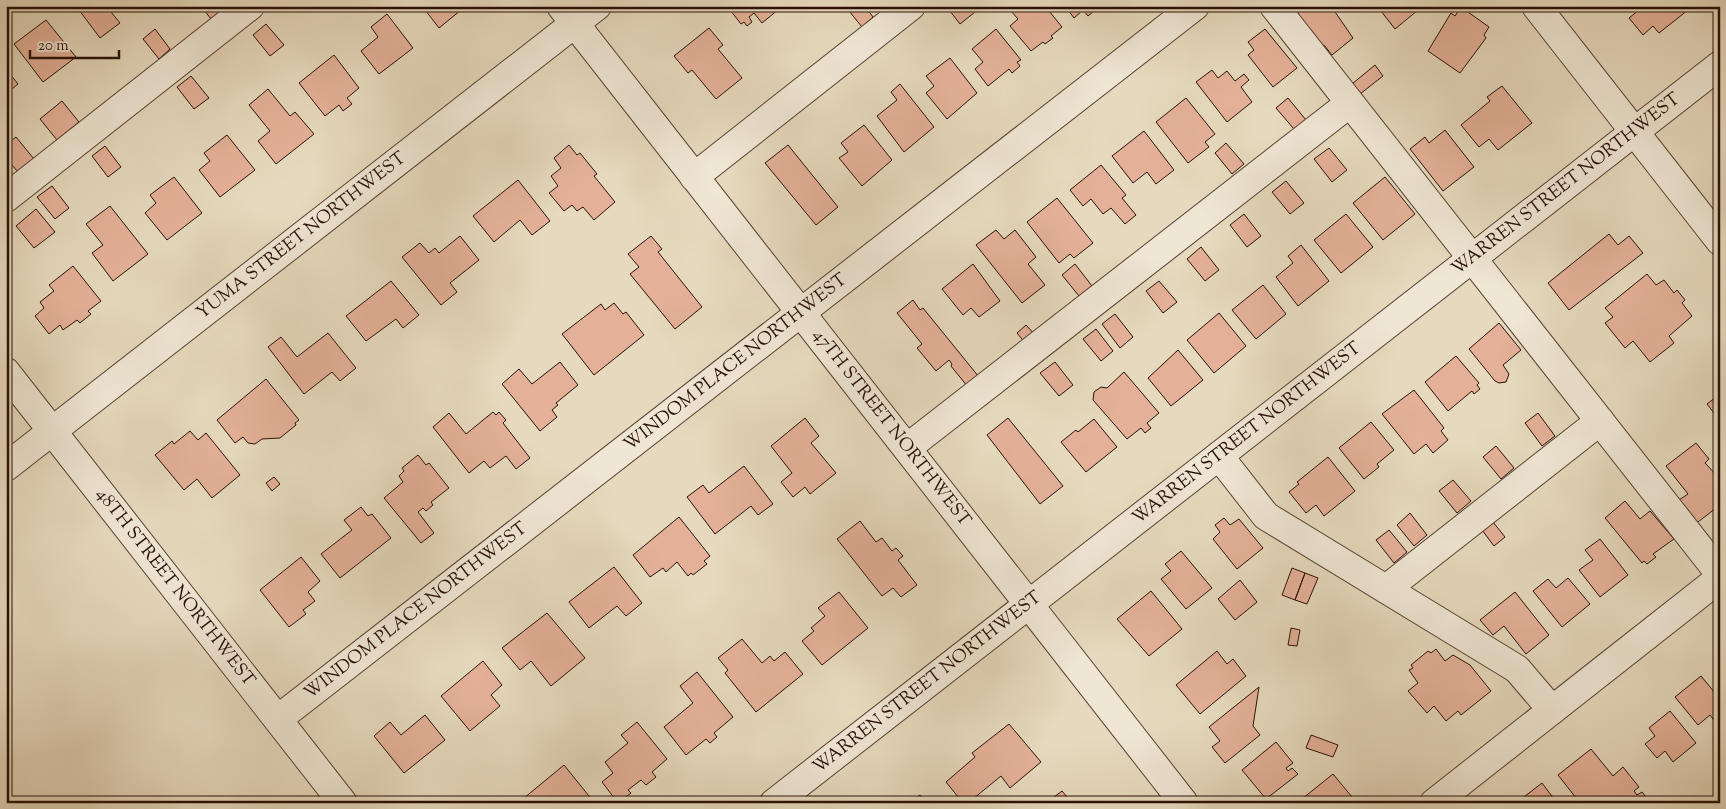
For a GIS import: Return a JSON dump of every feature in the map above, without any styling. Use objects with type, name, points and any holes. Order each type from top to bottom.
[{"type":"street","points":[[6,198],[250,6]]},
{"type":"street","name":"YUMA STREET NORTHWEST","points":[[6,467],[568,15],[597,6]]},
{"type":"street","points":[[694,177],[911,6]]},
{"type":"street","name":"WINDOM PLACE NORTHWEST","points":[[278,719],[800,311],[1195,6]]},
{"type":"street","points":[[1274,6],[1720,574]]},
{"type":"street","points":[[1536,6],[1720,241]]},
{"type":"street","name":"47TH STREET NORTHWEST","points":[[568,15],[1184,803]]},
{"type":"street","name":"WARREN STREET NORTHWEST","points":[[774,803],[1720,65]]},
{"type":"street","points":[[907,448],[1350,103]]},
{"type":"street","name":"48TH STREET NORTHWEST","points":[[6,372],[343,803]]},
{"type":"street","points":[[1386,589],[1600,421]]},
{"type":"street","points":[[1219,456],[1266,516],[1517,669],[1552,710]]},
{"type":"street","points":[[1434,803],[1720,578]]},
{"type":"building","points":[[76,6],[118,6],[111,12],[120,23],[100,38]]},
{"type":"building","points":[[201,6],[220,6],[223,10],[211,19]]},
{"type":"building","points":[[422,6],[466,6],[439,28]]},
{"type":"building","points":[[727,6],[777,6],[779,9],[762,23],[754,13],[749,17],[752,22],[747,26],[744,22],[741,24]]},
{"type":"building","points":[[845,6],[865,6],[873,17],[862,27]]},
{"type":"building","points":[[946,6],[979,6],[980,8],[960,24]]},
{"type":"building","points":[[1017,6],[1045,6],[1062,27],[1051,36],[1053,38],[1045,44],[1043,42],[1031,51],[1010,26],[1018,19],[1011,11]]},
{"type":"building","points":[[1065,6],[1099,7],[1088,16],[1083,10],[1074,18]]},
{"type":"building","points":[[1306,6],[1331,6],[1353,38],[1332,55],[1324,45],[1321,47],[1295,15]]},
{"type":"building","points":[[1377,6],[1423,6],[1395,29]]},
{"type":"building","points":[[1636,6],[1693,6],[1659,33],[1653,26],[1643,35],[1629,18],[1639,10]]},
{"type":"building","points":[[1461,7],[1489,27],[1484,35],[1486,38],[1460,73],[1428,51],[1451,13],[1455,16]]},
{"type":"building","points":[[387,14],[413,48],[379,74],[361,51],[378,37],[371,27]]},
{"type":"building","points":[[46,20],[76,57],[43,82],[14,44]]},
{"type":"building","points":[[266,24],[284,45],[270,56],[253,35]]},
{"type":"building","points":[[709,28],[723,45],[718,49],[742,78],[716,99],[692,70],[688,73],[674,56]]},
{"type":"building","points":[[155,29],[170,49],[159,59],[143,39]]},
{"type":"building","points":[[996,29],[1021,60],[1017,62],[1020,66],[1012,73],[1009,69],[988,86],[975,69],[983,62],[972,49]]},
{"type":"building","points":[[1265,29],[1297,68],[1273,87],[1248,55],[1254,50],[1248,42]]},
{"type":"building","points":[[334,55],[359,88],[347,98],[352,104],[343,111],[339,105],[325,116],[299,83]]},
{"type":"building","points":[[950,58],[977,93],[947,119],[926,93],[934,86],[926,76]]},
{"type":"building","points":[[1375,65],[1383,76],[1360,94],[1352,84]]},
{"type":"building","points":[[6,69],[18,84],[6,94]]},
{"type":"building","points":[[1212,70],[1218,78],[1227,71],[1235,81],[1244,74],[1249,80],[1241,87],[1252,102],[1227,122],[1196,82]]},
{"type":"building","points":[[191,76],[209,98],[194,109],[177,87]]},
{"type":"building","points":[[900,84],[934,127],[904,152],[877,116],[897,100],[891,92]]},
{"type":"building","points":[[1502,86],[1532,123],[1498,150],[1489,139],[1479,147],[1461,125],[1490,101],[1487,97]]},
{"type":"building","points":[[268,89],[290,116],[295,112],[314,134],[276,164],[258,141],[270,131],[249,105]]},
{"type":"building","points":[[1186,98],[1215,134],[1205,142],[1209,147],[1188,163],[1156,122]]},
{"type":"building","points":[[1288,98],[1306,120],[1294,129],[1276,108]]},
{"type":"building","points":[[62,101],[79,122],[57,140],[40,119]]},
{"type":"building","points":[[864,125],[892,160],[862,186],[839,158],[848,152],[841,143]]},
{"type":"building","points":[[1445,130],[1474,167],[1443,191],[1410,149],[1425,137],[1429,143]]},
{"type":"building","points":[[1144,131],[1174,170],[1156,184],[1147,172],[1133,183],[1112,156]]},
{"type":"building","points":[[227,135],[255,170],[220,197],[199,170],[210,161],[204,153]]},
{"type":"building","points":[[16,137],[34,159],[18,172],[6,158],[6,145]]},
{"type":"building","points":[[1226,143],[1244,164],[1232,174],[1215,153]]},
{"type":"building","points":[[569,145],[577,155],[580,153],[597,174],[594,176],[615,202],[594,220],[583,207],[577,211],[572,205],[564,211],[549,193],[558,186],[551,176],[561,168],[554,158]]},
{"type":"building","points":[[788,145],[838,207],[816,225],[765,163]]},
{"type":"building","points":[[105,146],[121,167],[108,177],[92,156]]},
{"type":"building","points":[[1329,148],[1347,170],[1332,182],[1314,159]]},
{"type":"building","points":[[1101,165],[1126,195],[1122,198],[1136,215],[1125,224],[1111,208],[1103,214],[1091,199],[1083,206],[1070,190]]},
{"type":"building","points":[[174,177],[202,213],[167,240],[145,213],[156,203],[150,195]]},
{"type":"building","points":[[1385,177],[1415,214],[1383,240],[1353,203]]},
{"type":"building","points":[[518,180],[550,221],[532,235],[520,220],[494,242],[473,216]]},
{"type":"building","points":[[1286,181],[1304,203],[1290,214],[1272,192]]},
{"type":"building","points":[[52,186],[69,208],[55,219],[37,197]]},
{"type":"building","points":[[1057,198],[1093,243],[1074,258],[1070,254],[1059,263],[1027,222]]},
{"type":"building","points":[[110,206],[148,254],[113,281],[92,253],[103,245],[86,224]]},
{"type":"building","points":[[36,209],[55,232],[34,248],[16,226]]},
{"type":"building","points":[[1244,214],[1261,236],[1247,247],[1230,225]]},
{"type":"building","points":[[1346,214],[1373,247],[1341,273],[1314,240]]},
{"type":"building","points":[[996,230],[1004,239],[1015,230],[1036,257],[1028,264],[1045,285],[1022,303],[976,245]]},
{"type":"building","points":[[1609,234],[1618,245],[1629,236],[1643,253],[1569,310],[1548,283]]},
{"type":"building","points":[[460,236],[479,260],[450,283],[457,292],[441,305],[402,257],[420,243],[429,253],[435,248],[439,253]]},
{"type":"building","points":[[651,236],[662,249],[658,252],[702,307],[675,329],[630,274],[639,267],[628,254]]},
{"type":"building","points":[[1301,245],[1329,281],[1298,306],[1276,277],[1293,263],[1288,256]]},
{"type":"building","points":[[1201,247],[1219,270],[1205,281],[1187,259]]},
{"type":"building","points":[[973,264],[1000,301],[979,317],[971,308],[963,315],[942,289]]},
{"type":"building","points":[[1075,264],[1092,286],[1079,296],[1062,275]]},
{"type":"building","points":[[73,266],[101,301],[88,311],[91,314],[80,323],[77,320],[63,330],[60,325],[49,334],[35,316],[44,308],[40,302],[54,291],[49,285]]},
{"type":"building","points":[[1647,274],[1656,285],[1664,280],[1674,293],[1677,290],[1685,300],[1682,303],[1692,316],[1669,336],[1674,343],[1650,362],[1633,341],[1625,348],[1605,323],[1613,317],[1605,308]]},
{"type":"building","points":[[391,281],[419,315],[403,328],[396,319],[366,341],[346,316]]},
{"type":"building","points":[[1159,281],[1177,302],[1163,313],[1146,291]]},
{"type":"building","points":[[1263,285],[1286,314],[1256,339],[1232,310]]},
{"type":"building","points":[[913,300],[920,310],[923,308],[979,377],[968,387],[951,366],[952,364],[949,360],[936,371],[917,348],[922,344],[897,313]]},
{"type":"building","points":[[614,303],[623,314],[626,312],[644,335],[594,375],[562,334],[601,304],[605,310]]},
{"type":"building","points":[[1219,313],[1246,346],[1214,373],[1187,340]]},
{"type":"building","points":[[1115,314],[1133,337],[1120,348],[1102,324]]},
{"type":"building","points":[[1499,323],[1521,350],[1503,365],[1509,374],[1506,382],[1499,383],[1495,381],[1469,349]]},
{"type":"building","points":[[1026,325],[1036,336],[1026,344],[1017,333]]},
{"type":"building","points":[[1096,329],[1113,351],[1101,361],[1083,339]]},
{"type":"building","points":[[328,333],[356,368],[340,381],[332,372],[304,394],[268,347],[281,337],[297,357]]},
{"type":"building","points":[[1178,350],[1203,380],[1171,406],[1148,378]]},
{"type":"building","points":[[1456,356],[1479,383],[1477,385],[1480,389],[1474,394],[1472,391],[1448,411],[1425,382]]},
{"type":"building","points":[[560,362],[578,385],[556,403],[558,405],[552,410],[557,417],[540,431],[502,384],[519,369],[532,384]]},
{"type":"building","points":[[1055,362],[1073,385],[1059,396],[1040,373]]},
{"type":"building","points":[[1124,372],[1159,413],[1147,423],[1151,428],[1145,433],[1141,428],[1127,439],[1093,400],[1094,392],[1101,387],[1107,388]]},
{"type":"building","points":[[266,379],[299,420],[295,423],[296,425],[280,438],[262,439],[255,444],[248,443],[243,437],[235,443],[217,420]]},
{"type":"building","points":[[1414,390],[1444,428],[1441,431],[1448,440],[1433,453],[1426,444],[1414,454],[1382,414]]},
{"type":"building","points":[[1720,394],[1720,421],[1707,404]]},
{"type":"building","points":[[493,412],[496,415],[499,412],[506,420],[503,423],[530,458],[516,469],[506,456],[490,468],[484,461],[469,473],[433,427],[449,413],[466,434]]},
{"type":"building","points":[[1538,413],[1555,436],[1542,446],[1525,423]]},
{"type":"building","points":[[805,418],[819,436],[811,443],[836,473],[810,494],[805,487],[793,497],[781,482],[792,473],[771,446]]},
{"type":"building","points":[[1008,418],[1063,486],[1040,504],[987,435]]},
{"type":"building","points":[[1094,419],[1117,447],[1086,472],[1061,442],[1076,430],[1078,432]]},
{"type":"building","points":[[1371,422],[1394,450],[1377,464],[1379,467],[1364,479],[1339,448]]},
{"type":"building","points":[[190,431],[198,440],[206,433],[240,475],[212,498],[197,479],[184,490],[155,455],[172,441],[174,444]]},
{"type":"building","points":[[1696,443],[1709,459],[1705,463],[1720,479],[1720,505],[1694,525],[1676,502],[1688,494],[1666,466]]},
{"type":"building","points":[[1496,446],[1514,468],[1501,479],[1483,457]]},
{"type":"building","points":[[418,455],[426,465],[429,463],[449,488],[431,502],[433,505],[426,511],[423,508],[418,512],[434,533],[421,543],[384,498],[403,482],[399,476],[404,471],[402,468]]},
{"type":"building","points":[[1328,457],[1355,491],[1324,516],[1316,505],[1306,513],[1289,492],[1299,484],[1297,482]]},
{"type":"building","points":[[744,466],[773,504],[758,515],[751,506],[715,534],[687,497],[703,485],[709,493]]},
{"type":"building","points":[[274,477],[280,484],[272,491],[266,483]]},
{"type":"building","points":[[1453,480],[1471,501],[1457,513],[1439,491]]},
{"type":"building","points":[[1625,501],[1640,519],[1650,511],[1674,539],[1653,554],[1656,557],[1647,564],[1644,561],[1642,563],[1605,518]]},
{"type":"building","points":[[361,507],[368,516],[372,514],[391,538],[340,578],[321,554],[352,530],[344,520]]},
{"type":"building","points":[[1410,513],[1427,535],[1414,546],[1397,525]]},
{"type":"building","points":[[679,517],[710,556],[704,561],[707,564],[693,575],[691,573],[688,576],[677,562],[666,572],[663,568],[650,577],[633,555]]},
{"type":"building","points":[[1224,518],[1230,525],[1239,519],[1263,548],[1237,569],[1213,539],[1220,532],[1215,525]]},
{"type":"building","points":[[860,521],[876,542],[882,538],[892,551],[896,548],[903,556],[898,560],[917,585],[901,597],[893,588],[882,596],[837,539]]},
{"type":"building","points":[[1493,522],[1505,537],[1494,546],[1482,530]]},
{"type":"building","points":[[1389,530],[1407,552],[1394,563],[1376,540]]},
{"type":"building","points":[[1600,539],[1628,575],[1600,597],[1579,570],[1593,560],[1585,550]]},
{"type":"building","points":[[1181,551],[1212,588],[1186,609],[1161,579],[1171,571],[1165,564]]},
{"type":"building","points":[[301,557],[320,581],[308,592],[315,601],[303,610],[306,614],[289,627],[260,590]]},
{"type":"building","points":[[614,567],[642,603],[626,616],[617,606],[589,628],[569,602]]},
{"type":"building","points":[[1292,568],[1305,573],[1295,600],[1282,595]]},
{"type":"building","points":[[1305,573],[1318,578],[1307,604],[1295,600]]},
{"type":"building","points":[[1568,578],[1590,604],[1562,627],[1533,591],[1548,579],[1556,588]]},
{"type":"building","points":[[1240,580],[1257,602],[1235,620],[1218,599]]},
{"type":"building","points":[[1151,591],[1182,629],[1149,656],[1117,619]]},
{"type":"building","points":[[839,592],[868,628],[822,665],[802,641],[814,631],[811,628],[825,616],[818,608]]},
{"type":"building","points":[[1515,592],[1549,635],[1526,654],[1504,626],[1493,635],[1480,620]]},
{"type":"building","points":[[547,613],[585,658],[551,686],[531,661],[520,670],[502,648]]},
{"type":"building","points":[[1291,628],[1300,630],[1297,646],[1288,645]]},
{"type":"building","points":[[742,639],[762,663],[770,656],[774,661],[785,652],[803,674],[756,712],[725,673],[728,670],[718,658]]},
{"type":"building","points":[[1436,649],[1445,661],[1453,655],[1470,665],[1491,691],[1461,715],[1458,711],[1446,721],[1434,706],[1427,713],[1408,691],[1418,683],[1409,670],[1413,668],[1411,665],[1428,651],[1431,653]]},
{"type":"building","points":[[1217,651],[1227,664],[1233,659],[1246,676],[1200,714],[1176,685]]},
{"type":"building","points":[[483,661],[502,685],[491,695],[500,706],[470,731],[441,696]]},
{"type":"building","points":[[697,672],[733,717],[714,733],[717,737],[710,743],[706,739],[686,755],[664,727],[693,703],[680,686]]},
{"type":"building","points":[[1701,676],[1720,699],[1720,720],[1716,723],[1710,715],[1698,725],[1675,697]]},
{"type":"building","points":[[1259,687],[1253,726],[1260,735],[1225,763],[1212,747],[1220,741],[1209,727]]},
{"type":"building","points":[[1670,711],[1696,743],[1673,762],[1665,751],[1657,758],[1645,744],[1655,736],[1649,728]]},
{"type":"building","points":[[425,715],[445,740],[404,773],[374,736],[390,722],[401,735]]},
{"type":"building","points":[[637,722],[667,759],[652,772],[656,777],[646,785],[641,780],[628,790],[631,793],[618,803],[602,782],[613,773],[605,762],[628,743],[621,735]]},
{"type":"building","points":[[1009,724],[1041,762],[1010,788],[1001,776],[968,803],[963,803],[946,782],[975,757],[972,753]]},
{"type":"building","points":[[1311,735],[1338,745],[1333,757],[1306,748]]},
{"type":"building","points":[[1276,742],[1293,763],[1286,768],[1288,771],[1292,768],[1298,774],[1266,799],[1242,770]]},
{"type":"building","points":[[1591,749],[1613,776],[1623,767],[1639,787],[1634,791],[1637,795],[1642,792],[1646,797],[1641,801],[1643,803],[1589,803],[1587,800],[1580,803],[1558,775]]},
{"type":"building","points":[[564,765],[593,801],[590,803],[518,803]]},
{"type":"building","points":[[1333,774],[1352,797],[1344,803],[1297,803]]},
{"type":"building","points":[[1542,783],[1557,803],[1516,803]]},
{"type":"building","points":[[1062,791],[1072,803],[1046,803]]},
{"type":"building","points":[[920,795],[927,803],[910,803]]}]
